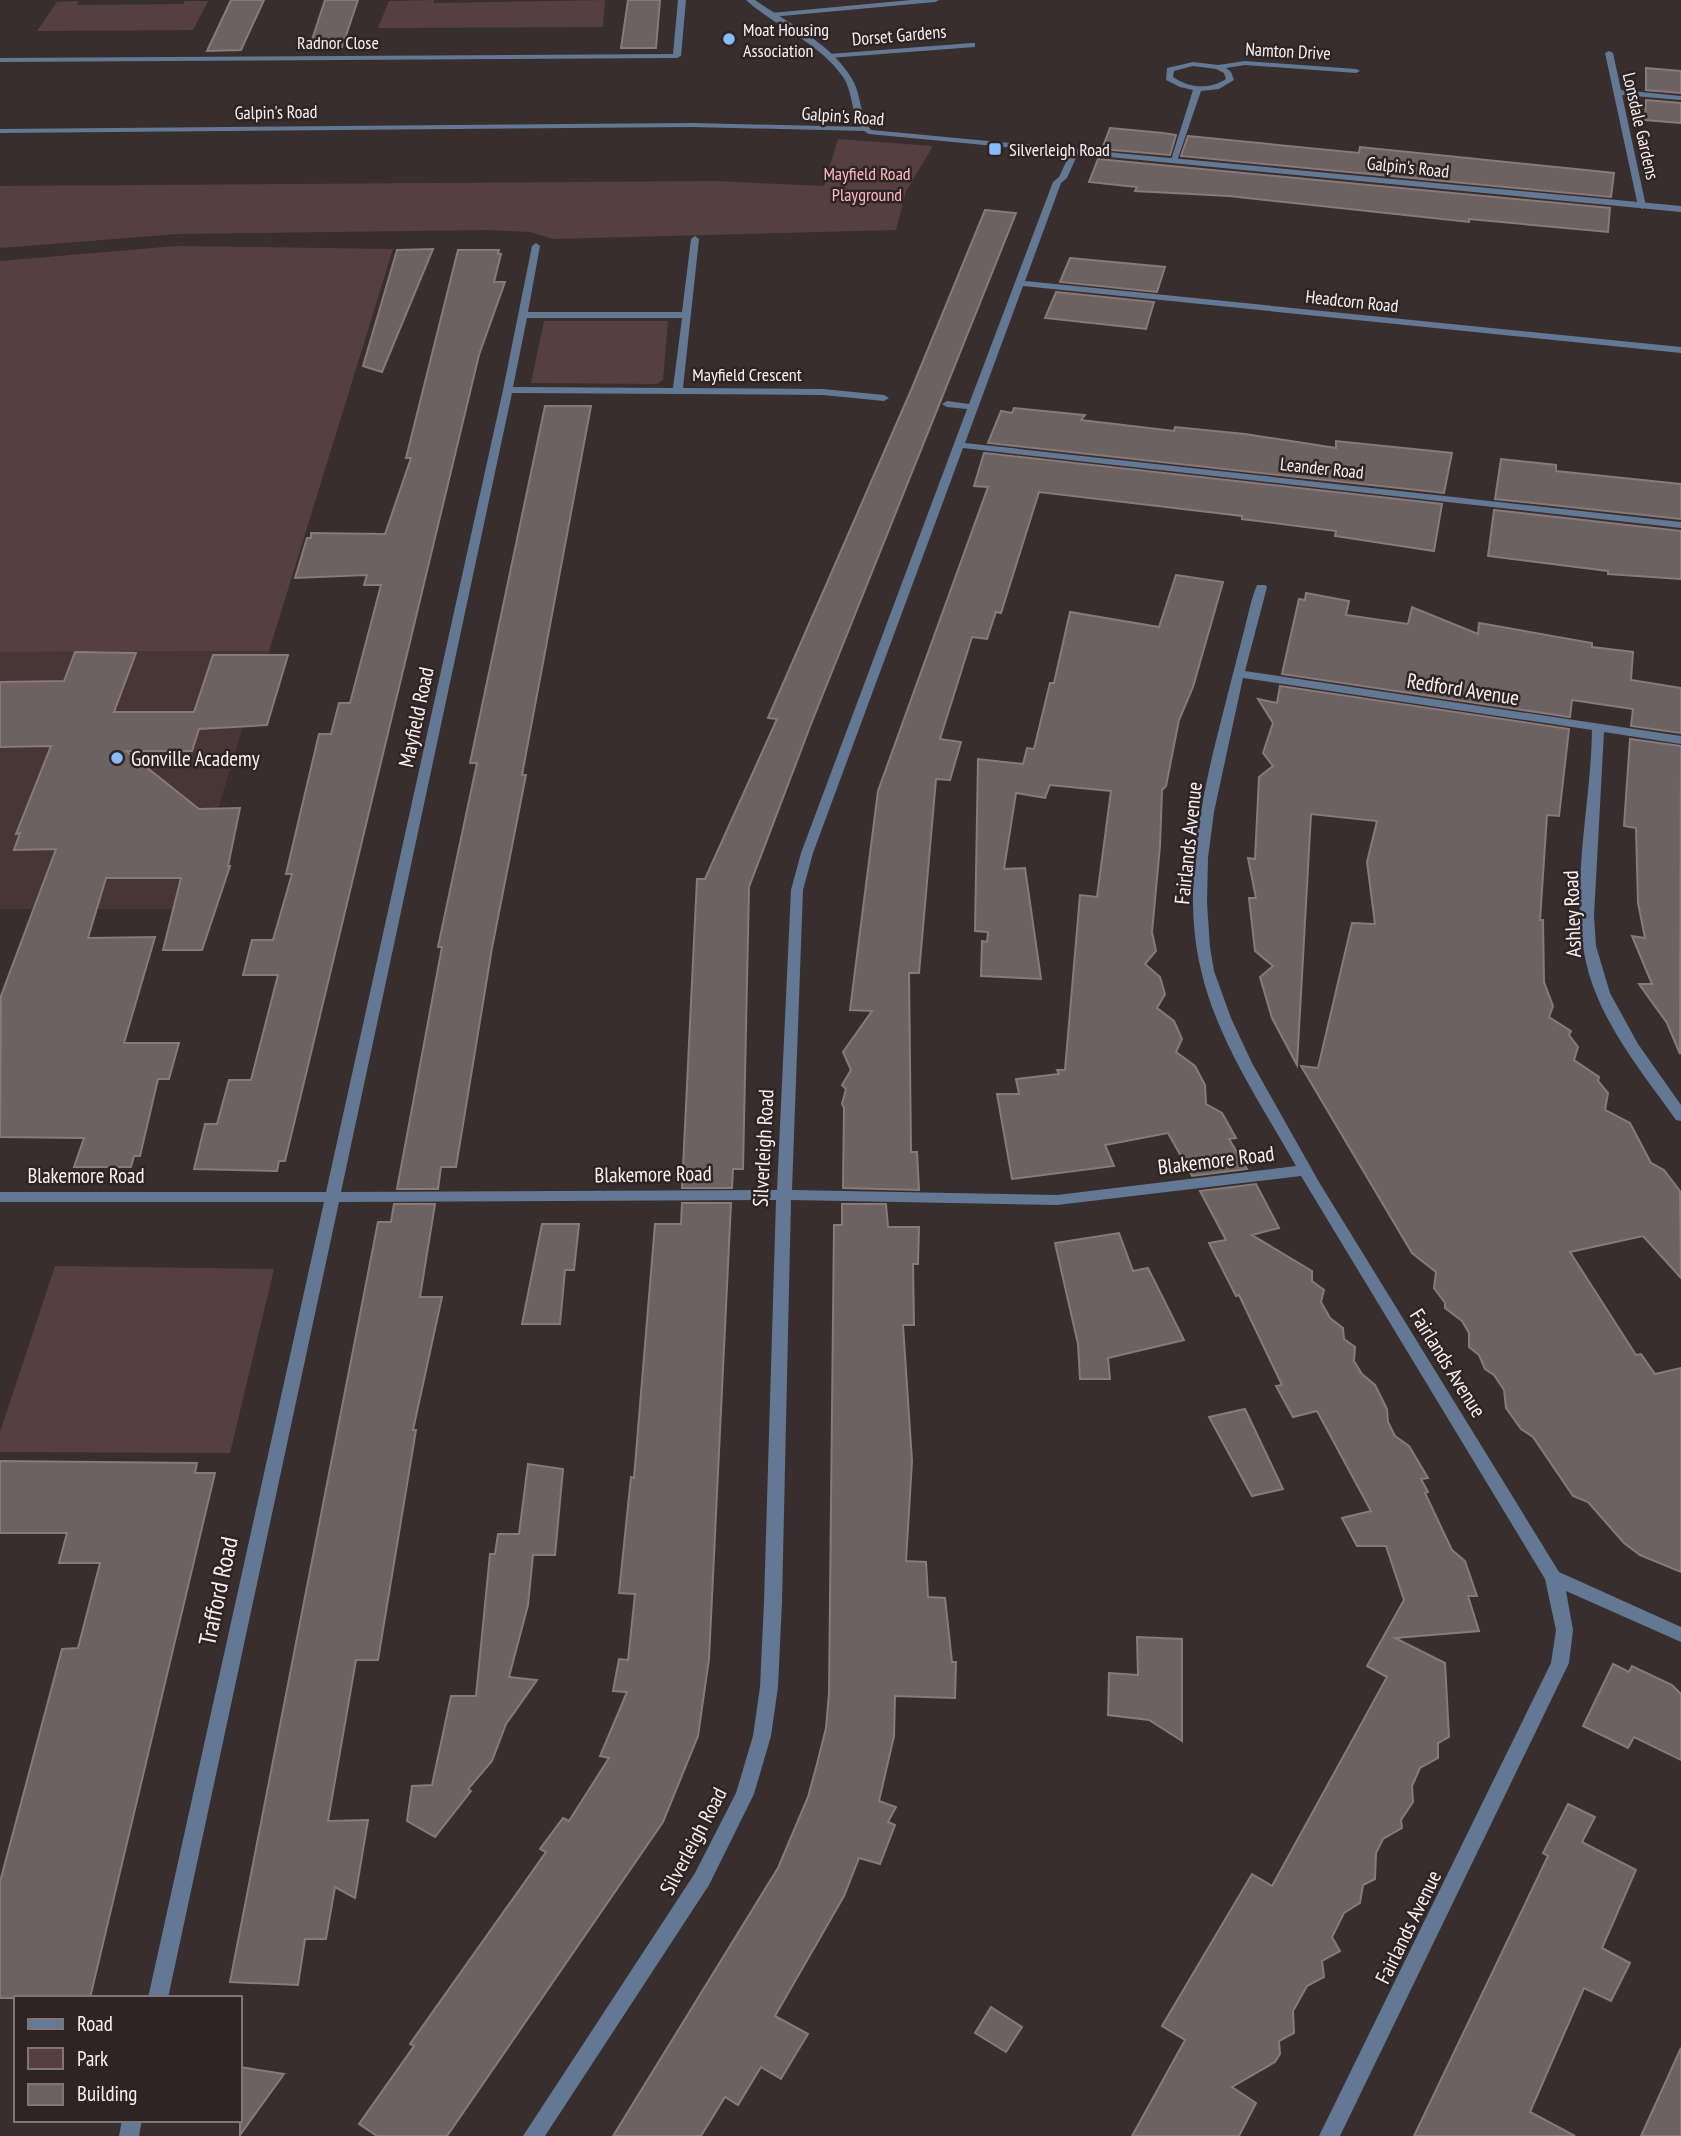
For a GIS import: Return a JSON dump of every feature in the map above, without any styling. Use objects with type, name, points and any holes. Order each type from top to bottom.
[{"type":"street","name":"Radnor Close","points":[[0,60],[677,56],[682,0]]},
{"type":"street","points":[[750,0],[829,57],[852,85],[865,129]]},
{"type":"street","points":[[771,16],[936,0]]},
{"type":"street","name":"Dorset Gardens","points":[[829,57],[972,45]]},
{"type":"street","name":"Lonsdale Gardens","points":[[1609,53],[1643,206]]},
{"type":"street","name":"Namton Drive","points":[[1218,67],[1227,72],[1230,80],[1220,86],[1198,88],[1173,82],[1167,74],[1183,65],[1218,67],[1245,63],[1356,71]]},
{"type":"street","points":[[1173,161],[1198,88]]},
{"type":"street","points":[[1616,92],[1681,98]]},
{"type":"street","name":"Galpin's Road","points":[[0,131],[666,125],[865,129],[877,133],[1681,209]]},
{"type":"street","name":"Silverleigh Road","points":[[533,2136],[702,1878],[745,1794],[762,1736],[769,1687],[773,1602],[784,1195],[799,877],[1057,182],[1063,178],[1075,151]]},
{"type":"street","name":"Mayfield Crescent","points":[[695,239],[678,391],[822,392],[884,398]]},
{"type":"street","name":"Mayfield Road","points":[[334,1196],[373,1002],[508,390],[536,246]]},
{"type":"street","name":"Headcorn Road","points":[[1019,283],[1681,350]]},
{"type":"street","points":[[522,314],[688,314]]},
{"type":"street","points":[[508,390],[678,391]]},
{"type":"street","points":[[947,404],[972,407]]},
{"type":"street","name":"Leander Road","points":[[959,445],[1681,525]]},
{"type":"street","name":"Fairlands Avenue","points":[[1261,587],[1211,795],[1201,892],[1203,948],[1211,980],[1233,1037],[1305,1170],[1552,1577],[1566,1625],[1566,1644],[1560,1663],[1329,2136]]},
{"type":"street","name":"Redford Avenue","points":[[1240,674],[1681,740]]},
{"type":"street","name":"Ashley Road","points":[[1598,728],[1589,915],[1593,961],[1606,1000],[1625,1035],[1681,1116]]},
{"type":"street","name":"Blakemore Road","points":[[0,1197],[568,1197],[728,1194],[1057,1200],[1305,1170]]},
{"type":"street","name":"Trafford Road","points":[[158,1996],[276,1447],[334,1196]]},
{"type":"street","points":[[1552,1577],[1681,1635]]},
{"type":"shaded area","name":"Gonville Academy","points":[[269,651],[263,660],[188,909],[0,909],[0,652]]},
{"type":"green space","points":[[434,0],[434,3],[605,0],[603,27],[378,28],[389,1]]},
{"type":"green space","points":[[79,1],[77,5],[183,4],[185,1],[208,1],[193,30],[37,31],[57,2]]},
{"type":"green space","name":"Mayfield Road Playground","points":[[838,139],[933,146],[906,191],[896,230],[553,239],[530,232],[486,230],[178,234],[0,248],[0,186],[715,181],[824,186]]},
{"type":"green space","points":[[176,246],[393,249],[269,651],[0,652],[0,261]]},
{"type":"green space","points":[[544,321],[668,321],[663,380],[657,384],[531,383]]},
{"type":"green space","points":[[55,1266],[274,1269],[230,1453],[0,1452],[0,1432]]},
{"type":"building","points":[[231,0],[264,0],[241,50],[207,51]]},
{"type":"building","points":[[325,0],[358,0],[342,47],[309,49]]},
{"type":"building","points":[[628,0],[660,0],[656,48],[621,48]]},
{"type":"building","points":[[1646,68],[1681,71],[1681,93],[1646,90]]},
{"type":"building","points":[[1646,100],[1681,103],[1681,123],[1645,120]]},
{"type":"building","points":[[1110,128],[1176,135],[1170,155],[1102,149]]},
{"type":"building","points":[[1188,136],[1359,153],[1360,147],[1614,173],[1611,197],[1181,156]]},
{"type":"building","points":[[1098,159],[1610,208],[1608,232],[1469,219],[1469,222],[1229,196],[1135,191],[1137,187],[1089,182]]},
{"type":"building","points":[[985,210],[1016,213],[811,724],[749,887],[743,1169],[733,1169],[732,1188],[682,1188],[697,879],[705,879],[777,719],[768,718],[912,388]]},
{"type":"building","points":[[433,249],[382,372],[363,366],[397,250]]},
{"type":"building","points":[[458,250],[499,250],[498,254],[501,254],[494,282],[505,282],[479,355],[285,1161],[279,1161],[277,1171],[194,1169],[205,1124],[217,1124],[229,1080],[251,1080],[278,975],[243,975],[252,940],[273,940],[292,874],[286,874],[319,734],[331,734],[339,703],[350,703],[381,585],[364,585],[367,575],[295,578],[311,533],[385,534],[411,458],[406,458]]},
{"type":"building","points":[[1070,258],[1165,267],[1157,292],[1060,282]]},
{"type":"building","points":[[1056,292],[1154,302],[1146,329],[1045,318]]},
{"type":"building","points":[[545,406],[591,406],[522,775],[526,775],[492,948],[456,1167],[441,1167],[438,1189],[397,1189],[442,947],[438,947],[477,763],[470,763]]},
{"type":"building","points":[[1014,408],[1085,415],[1081,420],[1174,431],[1175,427],[1245,434],[1336,448],[1336,441],[1452,453],[1444,493],[988,443],[1001,411],[1012,413]]},
{"type":"building","points":[[984,453],[1442,504],[1434,551],[1335,536],[1336,531],[1242,519],[1242,516],[1039,492],[1001,613],[996,612],[987,639],[972,637],[940,739],[961,742],[950,780],[936,779],[919,973],[909,973],[911,1152],[917,1152],[919,1190],[843,1188],[842,1104],[846,1089],[842,1085],[851,1070],[843,1052],[872,1011],[850,1010],[878,791],[988,487],[974,486]]},
{"type":"building","points":[[1501,459],[1556,465],[1556,471],[1681,484],[1681,519],[1495,499]]},
{"type":"building","points":[[1494,510],[1681,531],[1681,579],[1608,574],[1608,571],[1488,556]]},
{"type":"building","points":[[1176,575],[1223,582],[1193,687],[1179,720],[1166,786],[1162,790],[1152,932],[1156,951],[1145,964],[1160,977],[1165,994],[1157,1008],[1174,1021],[1182,1039],[1176,1052],[1195,1066],[1205,1085],[1206,1104],[1222,1113],[1236,1138],[1229,1139],[1247,1169],[1192,1176],[1168,1133],[1105,1145],[1114,1166],[1012,1179],[997,1094],[1019,1094],[1016,1079],[1059,1074],[1057,1070],[1065,1070],[1080,895],[1097,897],[1111,791],[1050,785],[1045,798],[1016,793],[1004,869],[1025,868],[1041,979],[981,976],[982,941],[987,942],[988,932],[975,931],[978,759],[1023,764],[1027,748],[1034,749],[1050,683],[1054,683],[1070,612],[1159,627]]},
{"type":"building","points":[[1306,593],[1349,601],[1346,615],[1408,624],[1412,607],[1478,634],[1479,623],[1592,643],[1592,647],[1633,652],[1631,680],[1681,688],[1681,733],[1631,726],[1633,709],[1572,700],[1570,717],[1282,674],[1299,599],[1305,600]]},
{"type":"building","points":[[75,652],[136,653],[114,712],[194,712],[213,655],[288,655],[267,725],[199,729],[192,751],[126,751],[199,809],[240,808],[230,866],[202,950],[163,950],[181,878],[106,878],[88,938],[155,937],[124,1043],[179,1043],[169,1079],[158,1079],[140,1156],[134,1156],[131,1167],[74,1167],[84,1138],[0,1137],[1,996],[56,849],[14,850],[20,833],[16,834],[51,746],[0,747],[0,682],[64,681]]},
{"type":"building","points":[[1280,686],[1569,729],[1559,816],[1547,815],[1540,920],[1543,920],[1544,982],[1553,1006],[1549,1017],[1571,1031],[1569,1035],[1578,1047],[1574,1060],[1599,1077],[1598,1081],[1608,1093],[1605,1110],[1630,1123],[1651,1163],[1664,1170],[1680,1191],[1681,1278],[1643,1236],[1570,1252],[1636,1355],[1641,1354],[1655,1374],[1681,1368],[1681,1572],[1640,1555],[1624,1543],[1588,1502],[1573,1496],[1533,1437],[1521,1429],[1506,1408],[1504,1390],[1494,1375],[1485,1369],[1479,1355],[1469,1347],[1469,1333],[1462,1321],[1445,1308],[1445,1303],[1434,1288],[1436,1272],[1412,1253],[1301,1066],[1318,1068],[1352,923],[1375,924],[1367,862],[1377,821],[1311,814],[1297,1065],[1272,1018],[1260,977],[1273,966],[1255,951],[1249,898],[1256,898],[1248,858],[1255,859],[1259,777],[1273,766],[1263,753],[1273,723],[1258,699],[1277,703]]},
{"type":"building","points":[[1630,739],[1681,746],[1680,1054],[1667,1023],[1639,984],[1652,984],[1632,936],[1645,938],[1638,903],[1636,828],[1624,826]]},
{"type":"building","points":[[1256,1184],[1279,1228],[1252,1235],[1312,1271],[1312,1281],[1324,1290],[1321,1302],[1330,1318],[1343,1328],[1344,1339],[1355,1347],[1354,1361],[1362,1374],[1375,1385],[1387,1409],[1388,1422],[1395,1436],[1409,1446],[1428,1478],[1421,1479],[1428,1492],[1425,1493],[1452,1550],[1465,1561],[1477,1596],[1468,1596],[1479,1631],[1395,1638],[1445,1663],[1449,1737],[1438,1743],[1438,1758],[1420,1768],[1412,1786],[1413,1802],[1401,1820],[1402,1828],[1383,1839],[1376,1853],[1375,1879],[1363,1885],[1360,1903],[1344,1913],[1332,1937],[1340,1951],[1322,1961],[1324,1977],[1307,1986],[1293,2011],[1294,2033],[1279,2041],[1280,2054],[1275,2062],[1232,2087],[1256,2103],[1239,2136],[1132,2136],[1185,2040],[1162,2026],[1252,1874],[1272,1886],[1387,1677],[1367,1666],[1404,1600],[1386,1546],[1357,1546],[1342,1518],[1371,1511],[1317,1411],[1293,1417],[1276,1386],[1282,1385],[1239,1295],[1236,1296],[1209,1243],[1226,1240],[1200,1191]]},
{"type":"building","points":[[682,1203],[731,1203],[709,1659],[698,1736],[663,1822],[447,2136],[377,2136],[359,2124],[414,2046],[410,2044],[546,1852],[540,1849],[563,1818],[569,1821],[609,1758],[600,1756],[627,1692],[613,1691],[619,1659],[628,1660],[635,1594],[619,1593],[631,1477],[634,1478],[655,1224],[681,1224]]},
{"type":"building","points":[[394,1204],[435,1204],[420,1297],[442,1297],[413,1430],[416,1430],[378,1660],[356,1660],[328,1821],[368,1820],[355,1898],[335,1887],[326,1939],[305,1939],[298,1985],[230,1982],[378,1222],[391,1222]]},
{"type":"building","points":[[842,1204],[886,1204],[888,1227],[919,1227],[918,1264],[913,1264],[914,1325],[903,1325],[912,1461],[906,1561],[926,1562],[928,1597],[945,1598],[952,1662],[956,1662],[955,1698],[895,1696],[894,1736],[879,1801],[896,1807],[888,1822],[895,1825],[880,1864],[859,1858],[844,1896],[775,2016],[808,2034],[781,2079],[761,2067],[738,2105],[725,2097],[701,2136],[613,2136],[778,1868],[808,1797],[826,1728],[829,1693],[834,1225],[842,1225]]},
{"type":"building","points":[[542,1224],[579,1224],[574,1270],[565,1270],[560,1324],[522,1324]]},
{"type":"building","points":[[1119,1233],[1133,1271],[1148,1268],[1184,1340],[1108,1358],[1110,1379],[1080,1379],[1078,1344],[1055,1243]]},
{"type":"building","points":[[1245,1409],[1283,1489],[1252,1496],[1209,1417]]},
{"type":"building","points":[[0,1461],[197,1463],[195,1473],[215,1473],[90,1996],[0,1998],[0,1882],[62,1649],[78,1648],[100,1563],[59,1563],[67,1533],[0,1533]]},
{"type":"building","points":[[528,1464],[563,1469],[555,1555],[533,1555],[528,1605],[509,1677],[537,1680],[506,1724],[492,1761],[468,1789],[471,1791],[435,1837],[407,1821],[412,1786],[432,1785],[451,1696],[476,1696],[490,1554],[495,1554],[498,1534],[519,1534]]},
{"type":"building","points":[[1137,1637],[1182,1639],[1182,1741],[1149,1720],[1108,1715],[1109,1673],[1138,1675]]},
{"type":"building","points":[[1613,1664],[1629,1672],[1632,1666],[1672,1685],[1681,1694],[1681,1760],[1634,1737],[1628,1748],[1583,1726]]},
{"type":"building","points":[[1568,1804],[1595,1817],[1582,1842],[1636,1870],[1602,1948],[1630,1963],[1611,2001],[1584,1988],[1530,2112],[1575,2136],[1414,2136],[1548,1856],[1543,1853]]},
{"type":"building","points":[[991,2007],[1022,2027],[1006,2052],[975,2033]]},
{"type":"building","points":[[1681,2048],[1681,2136],[1641,2136]]},
{"type":"building","points":[[242,2067],[284,2074],[240,2135]]},
{"type":"place","name":"Moat Housing Association","points":[[729,39]]},
{"type":"place","name":"Silverleigh Road","points":[[995,149]]},
{"type":"place","name":"Gonville Academy","points":[[117,758]]}]
